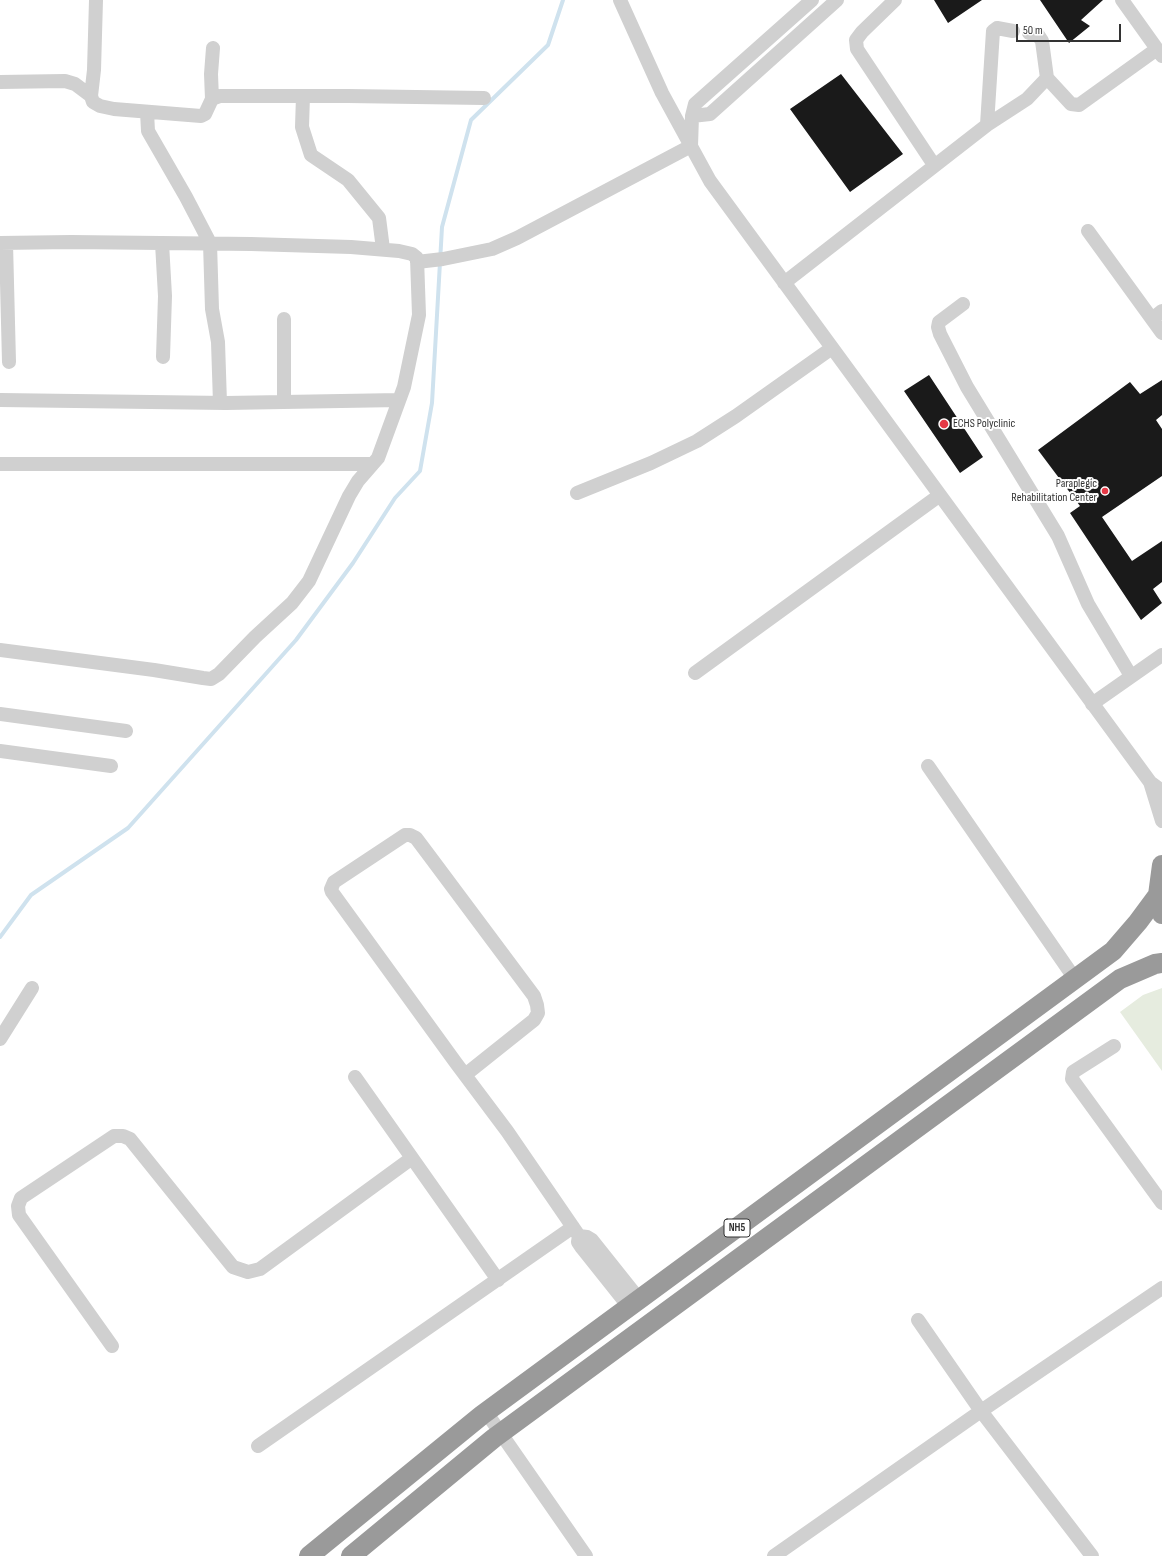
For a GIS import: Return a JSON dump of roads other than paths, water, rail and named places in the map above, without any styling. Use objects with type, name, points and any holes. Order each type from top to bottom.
[{"type":"highway","name":"NH5","points":[[309,1556],[486,1412],[1113,951],[1138,922],[1160,904],[1162,865]]},
{"type":"highway","name":"NH5","points":[[351,1556],[500,1434],[1120,979],[1155,964],[1162,963]]},
{"type":"street","points":[[96,0],[94,70],[91,96],[93,102],[100,106],[114,110],[201,116],[205,114],[212,98],[210,74],[213,48]]},
{"type":"street","points":[[620,0],[662,93],[710,181],[1092,704],[1150,782],[1162,791]]},
{"type":"street","points":[[691,146],[692,116],[695,104],[812,0]]},
{"type":"street","points":[[692,116],[710,114],[837,0]]},
{"type":"street","points":[[895,0],[862,32],[856,40],[857,49],[934,165]]},
{"type":"street","points":[[1029,33],[1038,36],[1042,41],[1047,78],[1071,104],[1079,105],[1160,53],[1122,0]]},
{"type":"street","points":[[987,125],[993,31],[997,28],[1013,31]]},
{"type":"street","points":[[784,283],[987,125],[1027,100],[1047,78]]},
{"type":"street","points":[[0,82],[65,81],[76,84],[91,96]]},
{"type":"street","points":[[212,98],[220,96],[484,98]]},
{"type":"street","points":[[303,96],[302,127],[311,155],[348,180],[379,218],[383,249]]},
{"type":"street","points":[[147,112],[148,131],[186,197],[210,244],[212,309],[218,342],[220,403]]},
{"type":"street","points":[[417,262],[492,249],[517,238],[691,146]]},
{"type":"street","points":[[1088,231],[1157,315],[1162,333]]},
{"type":"street","points":[[0,650],[154,670],[203,678],[214,678],[292,603],[309,582],[349,496],[358,481],[378,458],[404,388],[419,315],[416,256],[383,249],[162,243],[3,243],[9,362]]},
{"type":"street","points":[[162,243],[165,296],[163,357]]},
{"type":"street","points":[[964,304],[939,322],[938,327],[940,334],[967,388],[1058,536],[1088,604],[1131,676]]},
{"type":"street","points":[[284,319],[284,401]]},
{"type":"street","points":[[577,493],[651,463],[697,441],[736,416],[832,348]]},
{"type":"street","points":[[0,400],[220,403],[399,400]]},
{"type":"street","points":[[0,464],[372,464]]},
{"type":"street","points":[[695,673],[940,495]]},
{"type":"street","points":[[1092,704],[1162,655]]},
{"type":"street","points":[[0,714],[126,731]]},
{"type":"street","points":[[0,751],[112,766]]},
{"type":"street","points":[[928,766],[1075,979]]},
{"type":"street","points":[[1150,782],[1162,821]]},
{"type":"street","points":[[465,1075],[534,1020],[538,1014],[537,1005],[534,996],[416,838],[410,835],[405,835],[334,882],[331,888],[332,892],[465,1075],[507,1131],[576,1232],[578,1242],[582,1248],[634,1303]]},
{"type":"street","points":[[0,1039],[32,988]]},
{"type":"street","points":[[1114,1046],[1073,1072],[1072,1079],[1162,1203]]},
{"type":"street","points":[[355,1077],[498,1280]]},
{"type":"street","points":[[112,1346],[19,1215],[18,1206],[21,1198],[114,1136],[123,1136],[130,1139],[233,1268],[248,1272],[260,1269],[412,1158]]},
{"type":"street","points":[[258,1446],[498,1280],[576,1232]]},
{"type":"street","points":[[774,1556],[981,1411],[1162,1288]]},
{"type":"street","points":[[918,1320],[981,1411],[1092,1556]]},
{"type":"street","points":[[486,1412],[586,1556]]},
{"type":"waterway","points":[[0,937],[31,895],[128,828],[296,640],[353,563],[395,498],[420,471],[432,403],[442,227],[471,120],[548,45],[563,0]]},
{"type":"place","name":"ECHS Polyclinic","points":[[944,424]]},
{"type":"place","name":"Paraplegic Rehabilitation Center","points":[[1105,491]]}]
